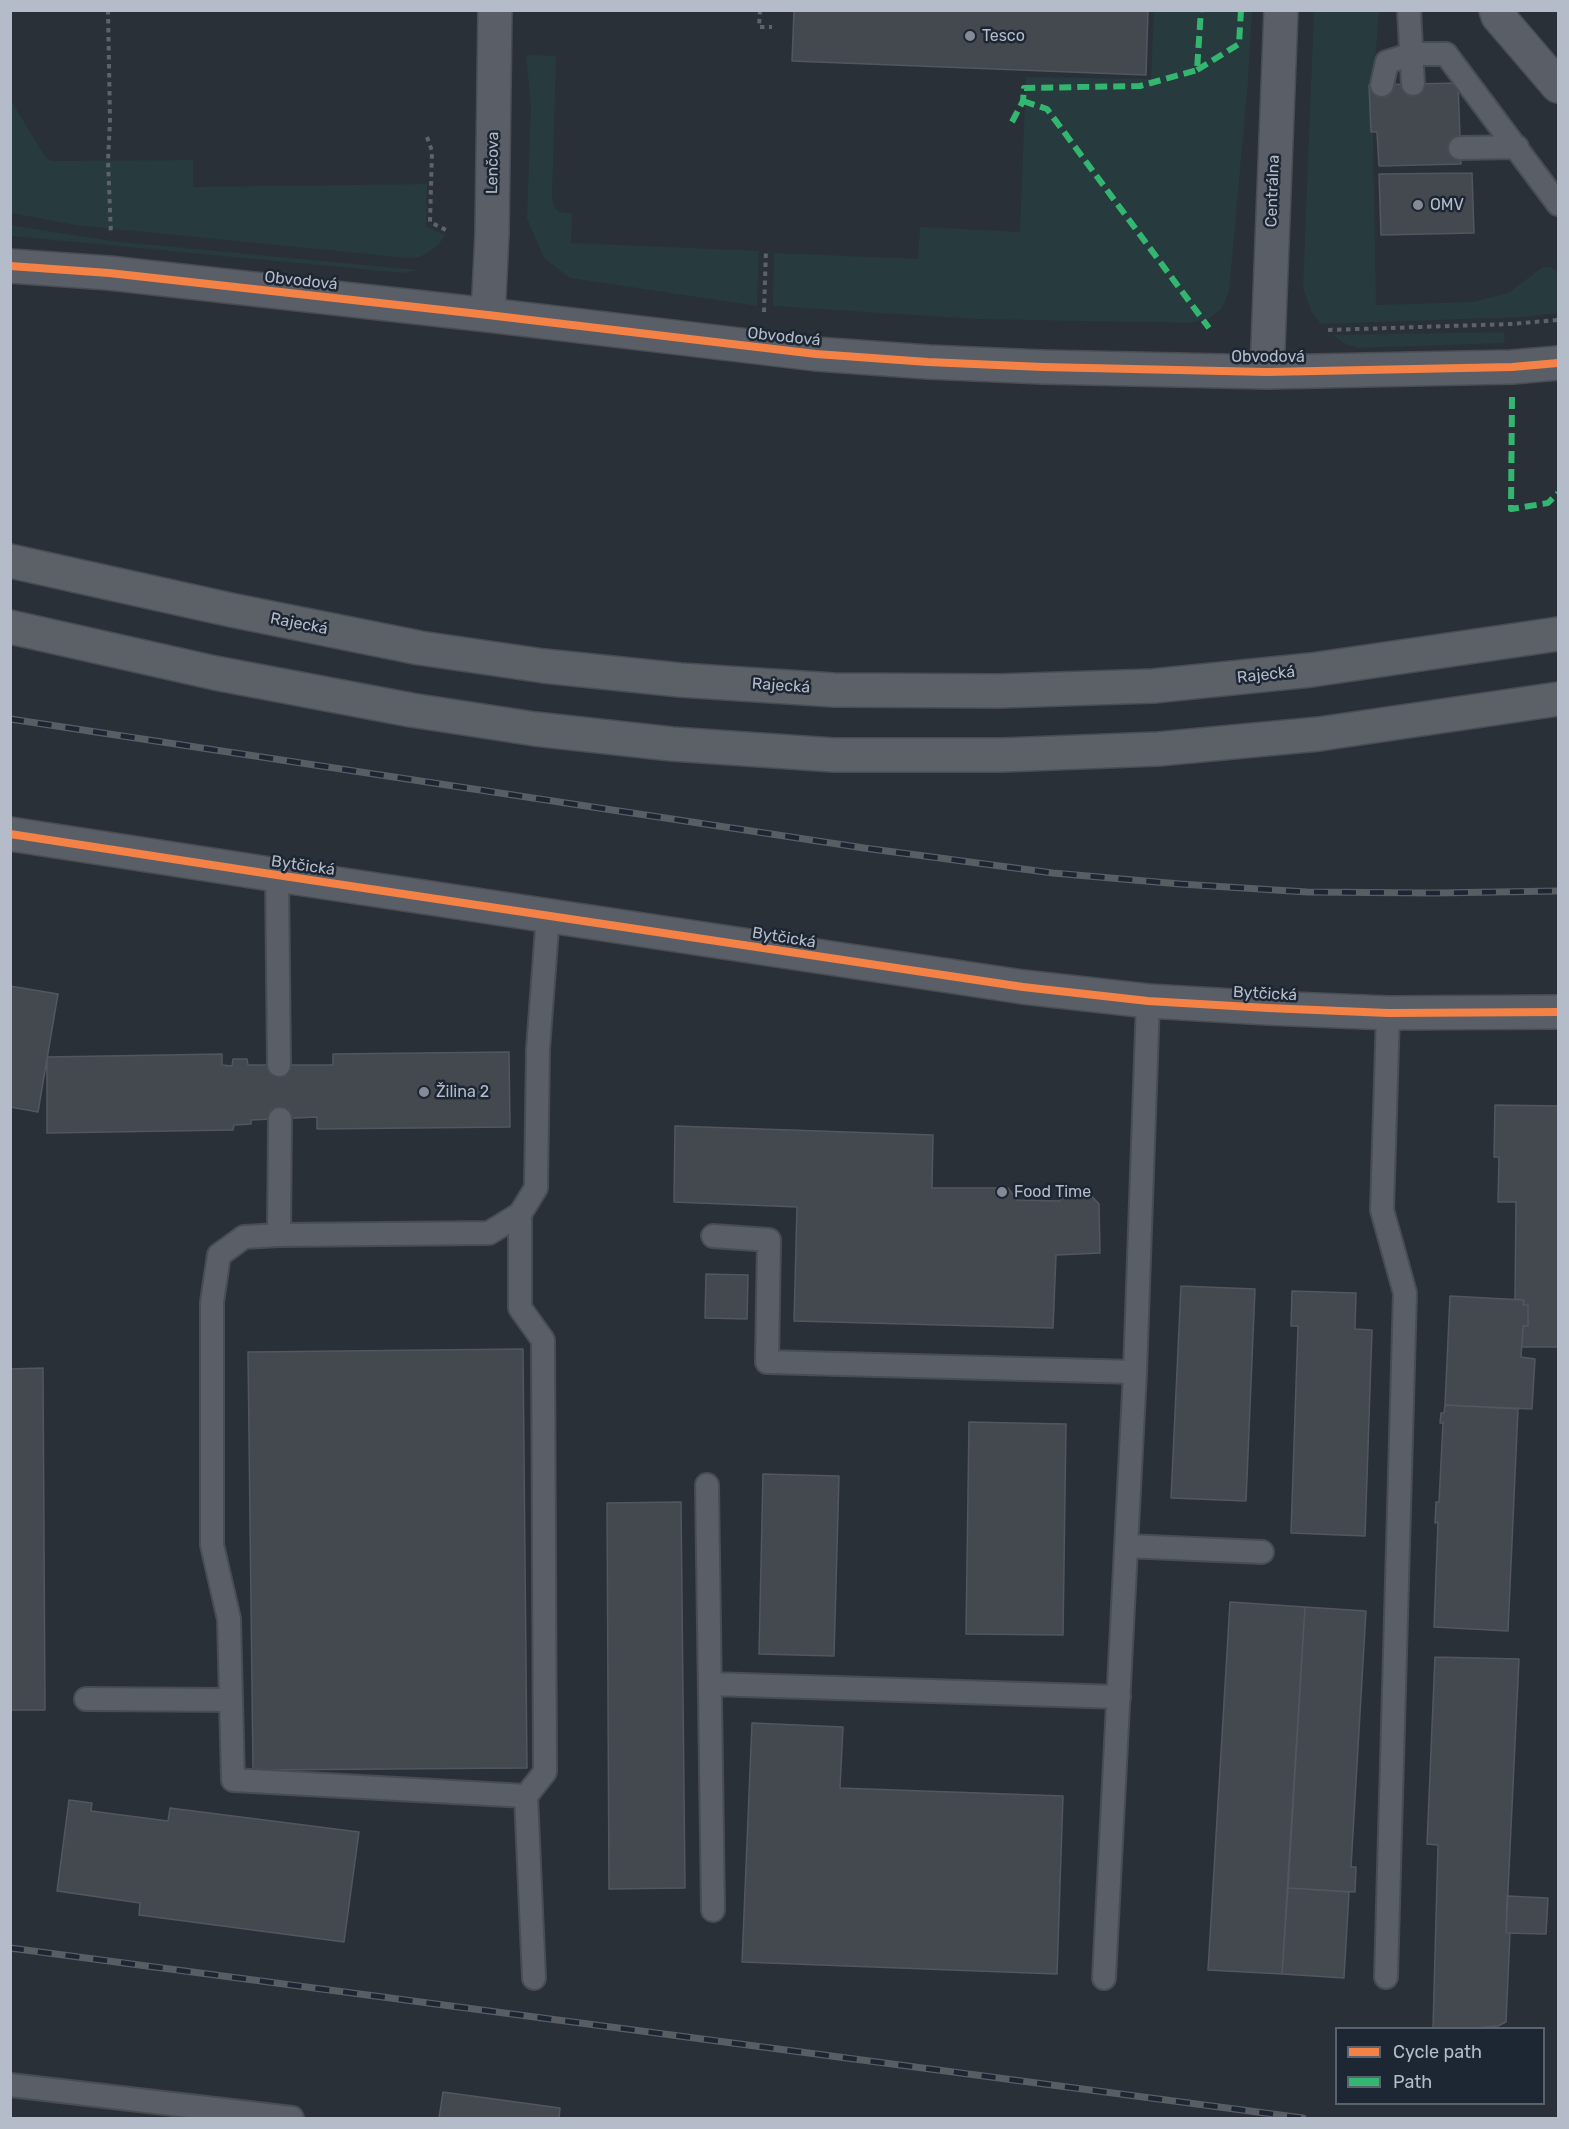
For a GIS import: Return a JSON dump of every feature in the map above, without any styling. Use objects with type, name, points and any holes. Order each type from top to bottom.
[{"type":"main road","name":"Rajecká","points":[[10,561],[231,610],[420,648],[544,666],[834,690],[999,691],[1153,686],[1311,670],[1558,634]]},
{"type":"main road","points":[[10,627],[215,673],[411,710],[535,729],[672,744],[834,755],[1002,755],[1158,750],[1319,734],[1558,699]]},
{"type":"street","name":"Lenčova","points":[[488,315],[492,234],[495,10]]},
{"type":"street","name":"Centrálna","points":[[1267,372],[1281,10]]},
{"type":"street","points":[[1496,10],[1498,16],[1558,86]]},
{"type":"street","name":"Obvodová","points":[[10,266],[109,273],[838,356],[1043,367],[1267,372],[1512,367],[1558,363]]},
{"type":"street","name":"Bytčická","points":[[10,834],[1023,987],[1148,1001],[1268,1008],[1388,1013],[1558,1012]]},
{"type":"lane","points":[[1409,10],[1413,84]]},
{"type":"lane","points":[[1382,85],[1387,62],[1413,54],[1446,54]]},
{"type":"lane","points":[[1446,54],[1448,83]]},
{"type":"lane","points":[[1446,54],[1558,204]]},
{"type":"lane","points":[[1460,148],[1517,147]]},
{"type":"lane","points":[[277,876],[279,1065]]},
{"type":"lane","points":[[526,1796],[233,1780],[229,1619],[212,1545],[212,1302],[219,1255],[244,1237],[489,1233],[520,1214],[536,1188],[538,1049],[548,915]]},
{"type":"lane","points":[[1104,1978],[1135,1372],[1148,1001]]},
{"type":"lane","points":[[1386,1977],[1405,1293],[1382,1210],[1388,1013]]},
{"type":"lane","points":[[279,1235],[280,1119]]},
{"type":"lane","points":[[520,1214],[520,1308],[543,1340],[545,1772],[526,1796],[534,1978]]},
{"type":"lane","points":[[713,1236],[769,1240],[767,1362],[1135,1372]]},
{"type":"lane","points":[[708,1485],[713,1910]]},
{"type":"lane","points":[[1127,1546],[1262,1552]]},
{"type":"lane","points":[[711,1684],[1119,1697]]},
{"type":"lane","points":[[86,1699],[231,1700]]},
{"type":"lane","points":[[10,2085],[291,2118]]},
{"type":"path","points":[[108,10],[110,120],[108,161],[111,235]]},
{"type":"path","points":[[760,10],[759,27],[772,27]]},
{"type":"path","points":[[427,137],[432,151],[430,222],[446,230]]},
{"type":"path","points":[[764,312],[766,250]]},
{"type":"path","points":[[1328,330],[1511,324],[1558,320]]},
{"type":"green space","points":[[1154,11],[1252,11],[1229,292],[1222,308],[1210,318],[1190,323],[976,319],[773,306],[774,253],[918,259],[920,227],[1020,232],[1026,77],[1151,79]]},
{"type":"green space","points":[[1314,11],[1379,11],[1372,85],[1369,85],[1371,131],[1373,132],[1376,305],[1473,302],[1508,293],[1543,267],[1551,267],[1558,272],[1558,313],[1523,317],[1321,324],[1311,311],[1303,288]]},
{"type":"green space","points":[[526,55],[556,56],[552,197],[554,207],[559,212],[572,214],[571,243],[759,251],[757,306],[570,278],[544,258],[527,219],[531,106]]},
{"type":"green space","points":[[10,99],[49,160],[193,160],[193,187],[427,184],[426,226],[445,235],[439,244],[428,253],[408,258],[75,225],[11,213]]},
{"type":"green space","points":[[10,225],[111,241],[417,270],[403,273],[11,236]]},
{"type":"green space","points":[[1501,332],[1505,334],[1504,343],[1359,348],[1346,344],[1333,335]]},
{"type":"building","name":"Tesco","points":[[794,10],[1148,10],[1146,75],[792,61]]},
{"type":"building","points":[[1458,83],[1461,164],[1379,166],[1377,132],[1371,132],[1369,85]]},
{"type":"building","points":[[1472,173],[1474,233],[1381,235],[1379,174]]},
{"type":"building","points":[[10,986],[58,994],[38,1112],[10,1107]]},
{"type":"building","points":[[509,1052],[510,1127],[317,1129],[317,1117],[251,1120],[251,1124],[234,1125],[233,1130],[47,1133],[47,1057],[222,1054],[222,1065],[232,1066],[233,1059],[247,1059],[248,1065],[333,1065],[333,1054]]},
{"type":"building","points":[[1495,1105],[1558,1106],[1558,1347],[1522,1347],[1523,1326],[1528,1326],[1528,1305],[1523,1305],[1524,1300],[1515,1299],[1516,1202],[1498,1202],[1499,1157],[1494,1157]]},
{"type":"building","points":[[675,1126],[933,1135],[932,1188],[1008,1188],[1017,1200],[1059,1201],[1068,1190],[1087,1191],[1099,1204],[1100,1253],[1056,1255],[1053,1328],[794,1321],[797,1207],[674,1202]]},
{"type":"building","points":[[706,1274],[748,1275],[747,1319],[705,1318]]},
{"type":"building","points":[[1181,1286],[1255,1289],[1246,1501],[1171,1498]]},
{"type":"building","points":[[1292,1291],[1356,1293],[1355,1329],[1372,1330],[1365,1536],[1291,1533],[1298,1326],[1291,1326]]},
{"type":"building","points":[[1450,1296],[1524,1300],[1523,1305],[1528,1305],[1528,1326],[1523,1326],[1521,1357],[1535,1359],[1532,1409],[1445,1405]]},
{"type":"building","points":[[523,1349],[527,1768],[253,1770],[248,1352]]},
{"type":"building","points":[[43,1368],[45,1710],[10,1710],[10,1369]]},
{"type":"building","points":[[1445,1405],[1518,1409],[1508,1631],[1434,1627],[1438,1522],[1435,1523],[1436,1502],[1439,1502],[1443,1423],[1440,1423]]},
{"type":"building","points":[[969,1422],[1066,1424],[1063,1635],[966,1634]]},
{"type":"building","points":[[763,1474],[839,1476],[834,1656],[759,1654]]},
{"type":"building","points":[[681,1502],[685,1888],[609,1889],[607,1503]]},
{"type":"building","points":[[1230,1602],[1305,1607],[1282,1974],[1208,1970]]},
{"type":"building","points":[[1305,1607],[1366,1611],[1351,1867],[1356,1867],[1355,1892],[1288,1888]]},
{"type":"building","points":[[1435,1657],[1519,1659],[1506,1933],[1510,1933],[1506,2022],[1498,2026],[1433,2027],[1438,1845],[1427,1844]]},
{"type":"building","points":[[752,1723],[843,1727],[840,1788],[1063,1796],[1057,1974],[742,1962]]},
{"type":"building","points":[[69,1800],[92,1803],[91,1811],[168,1821],[170,1808],[359,1832],[344,1942],[139,1915],[140,1903],[57,1891]]},
{"type":"building","points":[[1288,1888],[1349,1892],[1344,1978],[1282,1974]]},
{"type":"building","points":[[1507,1896],[1548,1898],[1546,1934],[1506,1933]]},
{"type":"building","points":[[443,2092],[560,2108],[559,2118],[439,2118]]},
{"type":"railway","points":[[10,719],[864,848],[1053,873],[1307,892],[1558,891]]},
{"type":"railway","points":[[10,1948],[1303,2118]]},
{"type":"marked path","points":[[1012,122],[1023,101],[1024,88],[1140,86],[1197,70],[1201,10]]},
{"type":"marked path","points":[[1197,70],[1239,44],[1241,10]]},
{"type":"marked path","points":[[1023,101],[1047,109],[1209,328]]},
{"type":"marked path","points":[[1512,397],[1511,509],[1548,503],[1558,493]]},
{"type":"cycle path","points":[[10,266],[109,273],[816,354],[928,362],[1267,372],[1512,367],[1558,363]]},
{"type":"cycle path","points":[[10,834],[1023,987],[1148,1001],[1268,1008],[1388,1013],[1558,1012]]},
{"type":"place","name":"Tesco","points":[[970,36]]},
{"type":"place","name":"OMV","points":[[1418,205]]},
{"type":"place","name":"Žilina 2","points":[[424,1092]]},
{"type":"place","name":"Food Time","points":[[1002,1192]]}]
